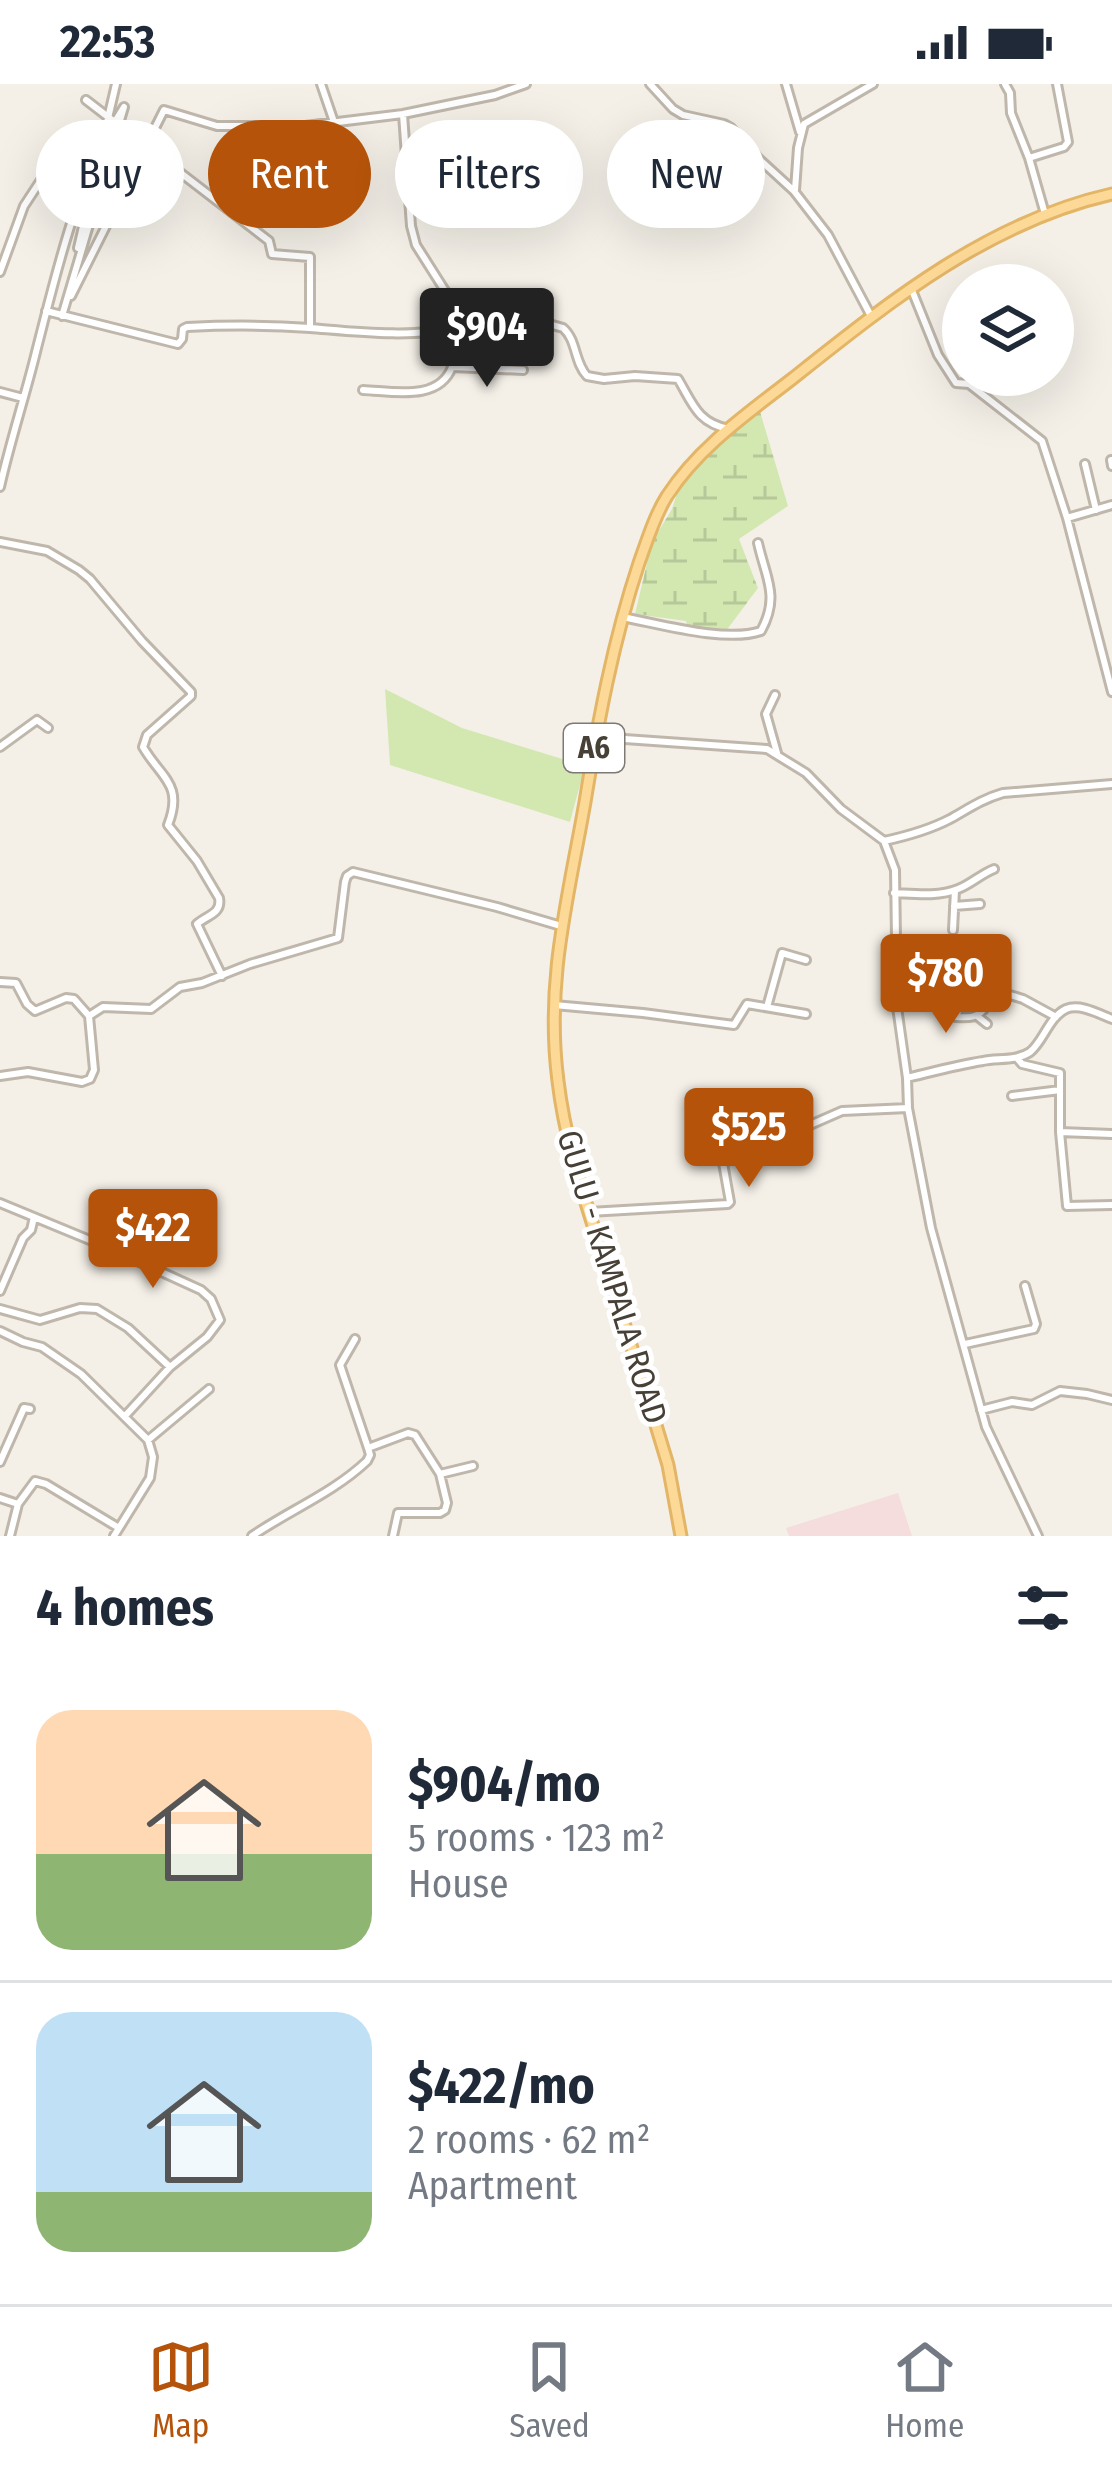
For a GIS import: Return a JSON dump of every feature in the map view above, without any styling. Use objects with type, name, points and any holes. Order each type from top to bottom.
[{"type":"main road","name":"GULU - KAMPALA ROAD","points":[[681,1536],[668,1465],[568,1144],[557,1080],[554,1005],[560,926],[596,737],[622,617],[648,535],[664,501],[698,455],[871,316],[992,238],[1045,214],[1112,194]]},
{"type":"street","points":[[62,316],[116,87],[106,84]]},
{"type":"street","points":[[321,84],[333,120]]},
{"type":"street","points":[[351,120],[403,114],[526,84]]},
{"type":"street","points":[[650,84],[673,109],[700,120]]},
{"type":"street","points":[[786,84],[801,135]]},
{"type":"street","points":[[794,191],[805,124],[873,84]]},
{"type":"street","points":[[1005,84],[1045,214]]},
{"type":"street","points":[[1029,158],[1068,142],[1057,84]]},
{"type":"street","points":[[86,100],[269,242],[272,254],[310,257],[310,328]]},
{"type":"street","points":[[62,316],[164,110],[208,123]]},
{"type":"street","points":[[363,390],[428,391],[452,367],[455,323],[447,294],[416,245],[411,226],[403,114]]},
{"type":"street","points":[[765,164],[794,191],[828,236],[871,316]]},
{"type":"street","points":[[0,272],[23,206],[36,188]]},
{"type":"street","points":[[0,487],[69,228]]},
{"type":"street","points":[[62,316],[88,228]]},
{"type":"street","points":[[911,288],[938,355],[956,383],[969,384],[1042,441],[1112,692]]},
{"type":"street","points":[[46,311],[178,344],[187,327],[236,325],[362,333],[444,330],[461,316],[478,315],[551,324],[565,328],[587,376],[678,380],[695,410],[715,426],[729,429]]},
{"type":"street","points":[[452,367],[523,370]]},
{"type":"street","points":[[0,392],[23,398]]},
{"type":"street","points":[[1085,464],[1096,510]]},
{"type":"street","points":[[1067,518],[1112,505]]},
{"type":"street","points":[[0,542],[47,551],[79,570],[190,689],[191,696],[147,735],[143,747],[169,779],[175,811],[168,825],[218,898],[214,914],[197,924],[223,976]]},
{"type":"street","points":[[622,617],[728,635],[761,631],[770,614],[772,595],[758,543]]},
{"type":"street","points":[[775,695],[766,714],[777,753]]},
{"type":"street","points":[[0,747],[37,719],[48,728]]},
{"type":"street","points":[[596,737],[767,749],[806,772],[841,809],[884,841],[895,870],[897,1007],[908,1108],[931,1228],[986,1426],[1038,1536]]},
{"type":"street","points":[[884,841],[917,834],[1003,793],[1112,784]]},
{"type":"street","points":[[894,893],[955,890],[994,868]]},
{"type":"street","points":[[89,1016],[103,1007],[151,1009],[180,987],[338,938],[345,882],[353,872],[560,926]]},
{"type":"street","points":[[953,930],[955,890]]},
{"type":"street","points":[[954,906],[980,904]]},
{"type":"street","points":[[767,1007],[782,952],[806,960]]},
{"type":"street","points":[[985,956],[991,989]]},
{"type":"street","points":[[896,958],[937,967],[968,984],[1023,999],[1056,1017]]},
{"type":"street","points":[[0,982],[16,983],[31,1009],[71,998],[89,1016],[94,1070],[90,1079],[28,1072],[0,1076]]},
{"type":"street","points":[[968,984],[956,1017],[977,1016],[987,1024]]},
{"type":"street","points":[[554,1005],[734,1024],[746,1004],[806,1014]]},
{"type":"street","points":[[977,1016],[986,1006]]},
{"type":"street","points":[[907,1078],[1017,1058],[1034,1050],[1056,1017],[1075,1007],[1112,1019]]},
{"type":"street","points":[[1017,1058],[1022,1064],[1060,1073],[1067,1206],[1112,1205]]},
{"type":"street","points":[[1012,1096],[1060,1090]]},
{"type":"street","points":[[589,1212],[728,1204],[723,1163],[842,1111],[908,1108]]},
{"type":"street","points":[[1060,1132],[1112,1133]]},
{"type":"street","points":[[0,1204],[200,1290],[211,1299],[220,1320],[125,1416]]},
{"type":"street","points":[[0,1291],[34,1217]]},
{"type":"street","points":[[965,1345],[1034,1329],[1025,1286]]},
{"type":"street","points":[[0,1309],[40,1320],[80,1308],[97,1309],[128,1328],[170,1367]]},
{"type":"street","points":[[0,1331],[42,1347],[81,1374],[148,1440],[153,1457],[150,1478],[116,1532],[35,1481],[18,1504],[10,1536]]},
{"type":"street","points":[[252,1536],[338,1484],[370,1455],[340,1365],[355,1339]]},
{"type":"street","points":[[148,1440],[209,1389]]},
{"type":"street","points":[[981,1410],[1012,1402],[1032,1406],[1060,1391],[1112,1400]]},
{"type":"street","points":[[0,1462],[24,1408],[30,1409]]},
{"type":"street","points":[[368,1448],[411,1433],[440,1474],[445,1510],[396,1514],[394,1536]]},
{"type":"street","points":[[440,1474],[472,1466]]},
{"type":"street","points":[[0,1498],[18,1504]]},
{"type":"shaded area","points":[[898,1493],[912,1536],[789,1536],[786,1528]]},
{"type":"green space","points":[[759,408],[788,506],[739,539],[758,588],[726,631],[635,614],[652,542],[679,487],[711,449]]},
{"type":"green space","points":[[385,689],[462,728],[585,766],[570,822],[390,765]]}]
